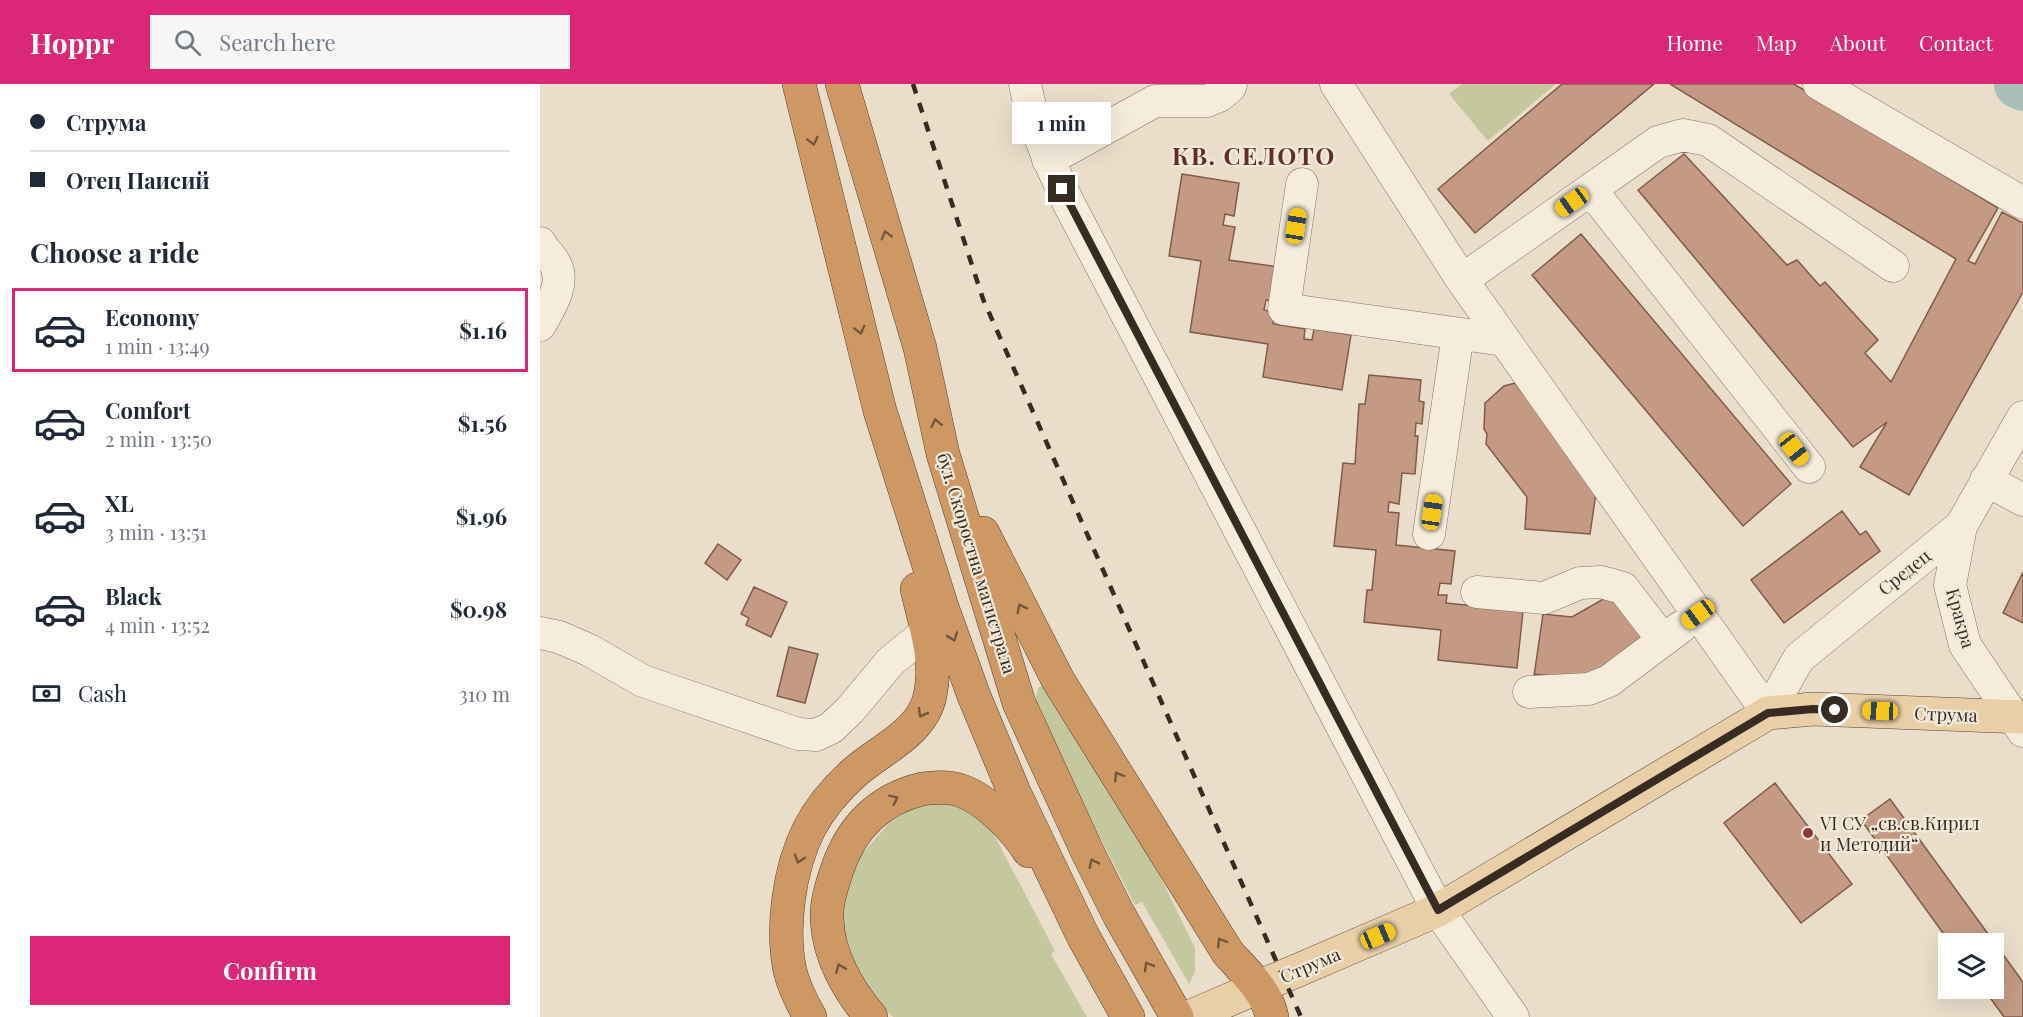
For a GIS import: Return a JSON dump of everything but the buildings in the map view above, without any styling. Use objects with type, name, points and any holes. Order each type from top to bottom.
[{"type":"highway","points":[[799,84],[880,411],[934,663],[930,698],[914,727],[855,772],[830,799],[810,829],[797,864],[788,906],[786,943],[791,974],[810,1017]]},
{"type":"highway","name":"бул. Скоростна магистрала","points":[[842,84],[920,348],[943,454],[1019,703],[1086,851],[1119,915],[1177,1017]]},
{"type":"highway","points":[[880,411],[942,607],[974,696],[1014,792],[1083,936],[1128,1017]]},
{"type":"highway","points":[[943,454],[1058,680],[1228,953],[1258,987],[1272,1017]]},
{"type":"highway","points":[[871,1017],[858,1002],[843,976],[831,945],[827,917],[832,888],[841,858],[864,822],[890,800],[936,786],[962,791],[987,806],[1005,820],[1025,845],[1083,936]]},
{"type":"main road","name":"Струма","points":[[1190,1017],[1438,910],[1768,713],[1813,709],[2020,721]]},
{"type":"street","points":[[1025,84],[1048,160],[1074,215],[1438,910],[1513,1017]]},
{"type":"street","points":[[1048,160],[1155,101],[1207,101],[1219,96],[1231,84]]},
{"type":"street","points":[[1336,84],[1461,280],[1768,713]]},
{"type":"street","points":[[1819,84],[2023,202]]},
{"type":"street","points":[[1461,280],[1658,142],[1683,135],[1708,140],[1893,266]]},
{"type":"street","points":[[1302,184],[1284,309],[1504,340]]},
{"type":"street","points":[[1591,190],[1809,467]]},
{"type":"street","points":[[540,243],[544,251],[555,262],[560,276],[554,302],[540,325]]},
{"type":"street","points":[[1429,534],[1458,334]]},
{"type":"street","name":"Средец","points":[[1768,713],[1799,658],[1961,526],[2023,417]]},
{"type":"street","points":[[1986,480],[2023,500]]},
{"type":"street","name":"Кракра","points":[[1961,526],[1950,585],[1965,645],[2020,721]]},
{"type":"street","points":[[1477,592],[1544,598],[1580,583],[1601,582],[1623,588],[1663,640]]},
{"type":"street","points":[[1528,692],[1589,689],[1609,681],[1698,614]]},
{"type":"street","points":[[540,633],[560,637],[590,650],[642,681],[798,734],[816,735],[831,728],[850,710],[891,661],[927,632]]},
{"type":"green space","points":[[1462,84],[1556,84],[1488,141],[1449,94]]},
{"type":"green space","points":[[1045,683],[1057,694],[1160,876],[1195,948],[1195,972],[1189,984],[1142,902],[1135,905],[1074,787],[1035,701],[1038,688]]},
{"type":"green space","points":[[934,798],[972,809],[990,827],[1055,951],[1051,954],[1087,1017],[893,1017],[861,984],[839,913],[855,862],[899,812]]},
{"type":"waterway","name":"Струма","points":[[2019,84],[2023,86]]},
{"type":"railway","points":[[913,84],[983,299],[1301,1017]]},
{"type":"place","name":"VI СУ „св.св.Кирил и Методий“","points":[[1808,833]]},
{"type":"district","name":"КВ. СЕЛОТО","points":[[1254,155]]},
{"type":"route","points":[[1062,189],[1438,910],[1768,713],[1813,709],[1835,710]]}]
